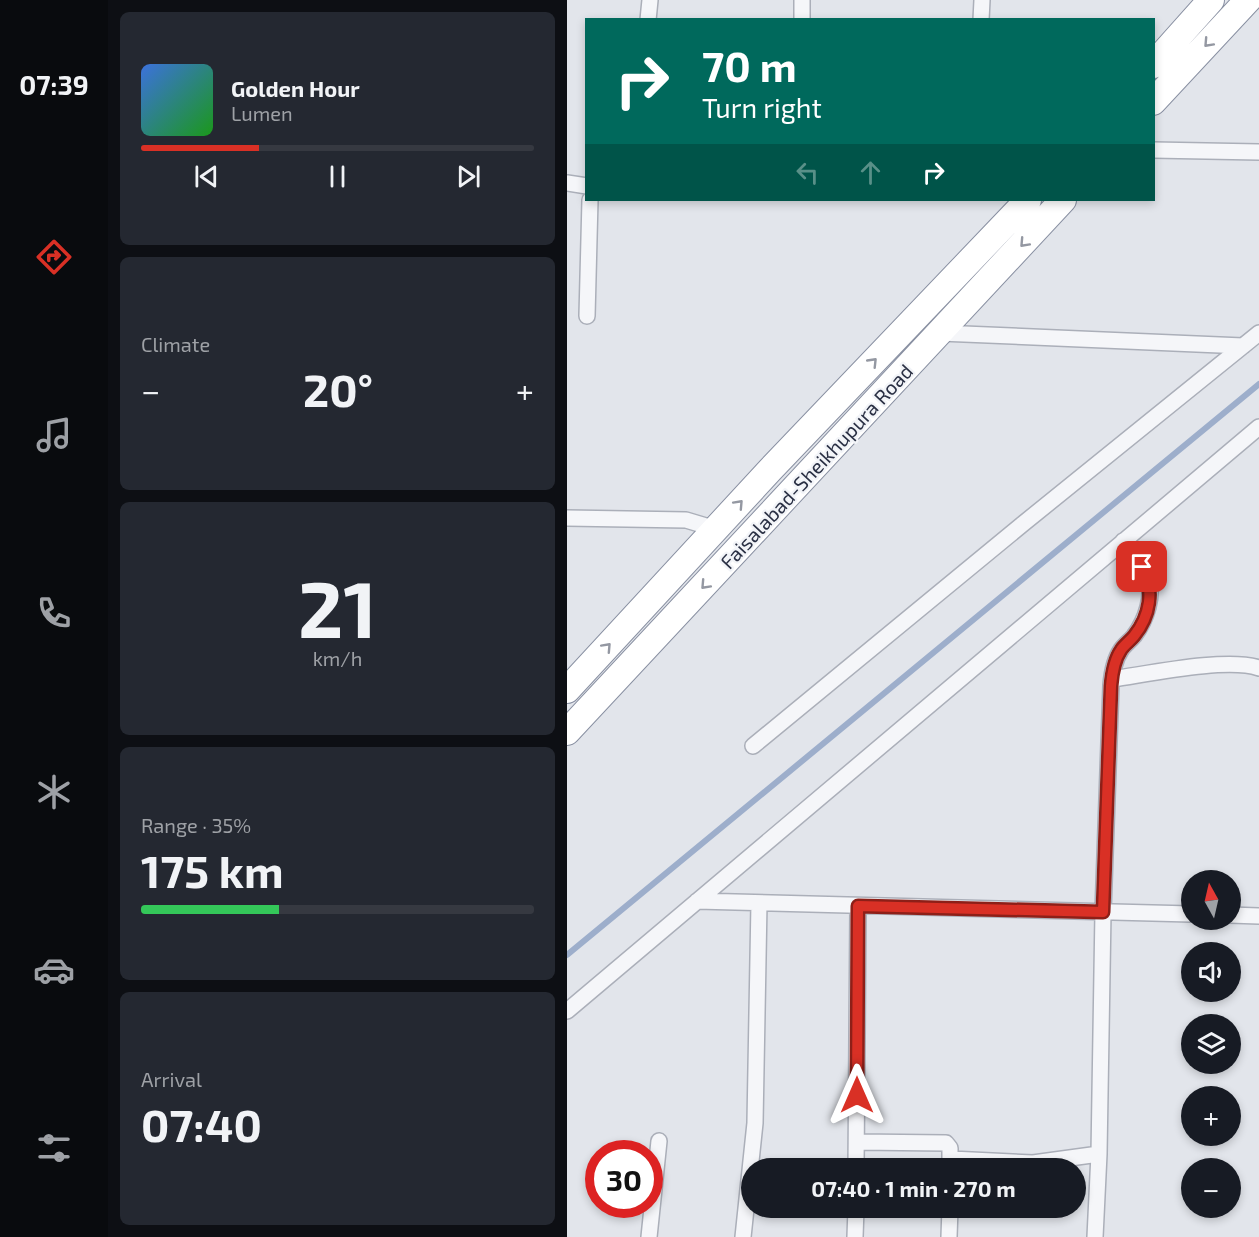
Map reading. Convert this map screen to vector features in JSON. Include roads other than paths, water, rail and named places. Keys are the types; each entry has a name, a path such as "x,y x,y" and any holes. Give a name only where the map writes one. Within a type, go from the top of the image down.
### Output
{"highway":[{"path":"1155,63 1211,0"},
{"path":"1155,100 1248,0"},
{"name":"Faisalabad-Sheikhupura Road","path":"567,690 1027,201"},
{"name":"Faisalabad-Sheikhupura Road","path":"567,732 1062,201"}],"street":[{"path":"648,18 650,0"},
{"path":"802,0 802,18"},
{"path":"981,18 982,0"},
{"path":"1155,150 1259,152"},
{"path":"567,183 585,186"},
{"path":"587,316 590,201"},
{"path":"941,333 1243,346"},
{"path":"753,746 1259,333"},
{"path":"567,1011 1259,427"},
{"path":"567,518 686,520 716,529"},
{"path":"1095,1237 1099,1155 1103,912 1112,679 1121,650 1140,627 1146,615 1150,589 1142,567 1123,541"},
{"path":"1112,679 1214,665 1243,665 1259,668"},
{"path":"697,901 1181,914"},
{"path":"743,1237 755,1123 759,903"},
{"path":"856,1158 858,906"},
{"path":"1241,915 1259,916"},
{"path":"857,1142 946,1143 950,1148 951,1158"},
{"path":"1074,1158 1099,1155"},
{"path":"649,1237 651,1218"},
{"path":"855,1237 856,1218"},
{"path":"949,1237 950,1218"}],"waterway":[{"path":"567,955 1259,384"}]}
